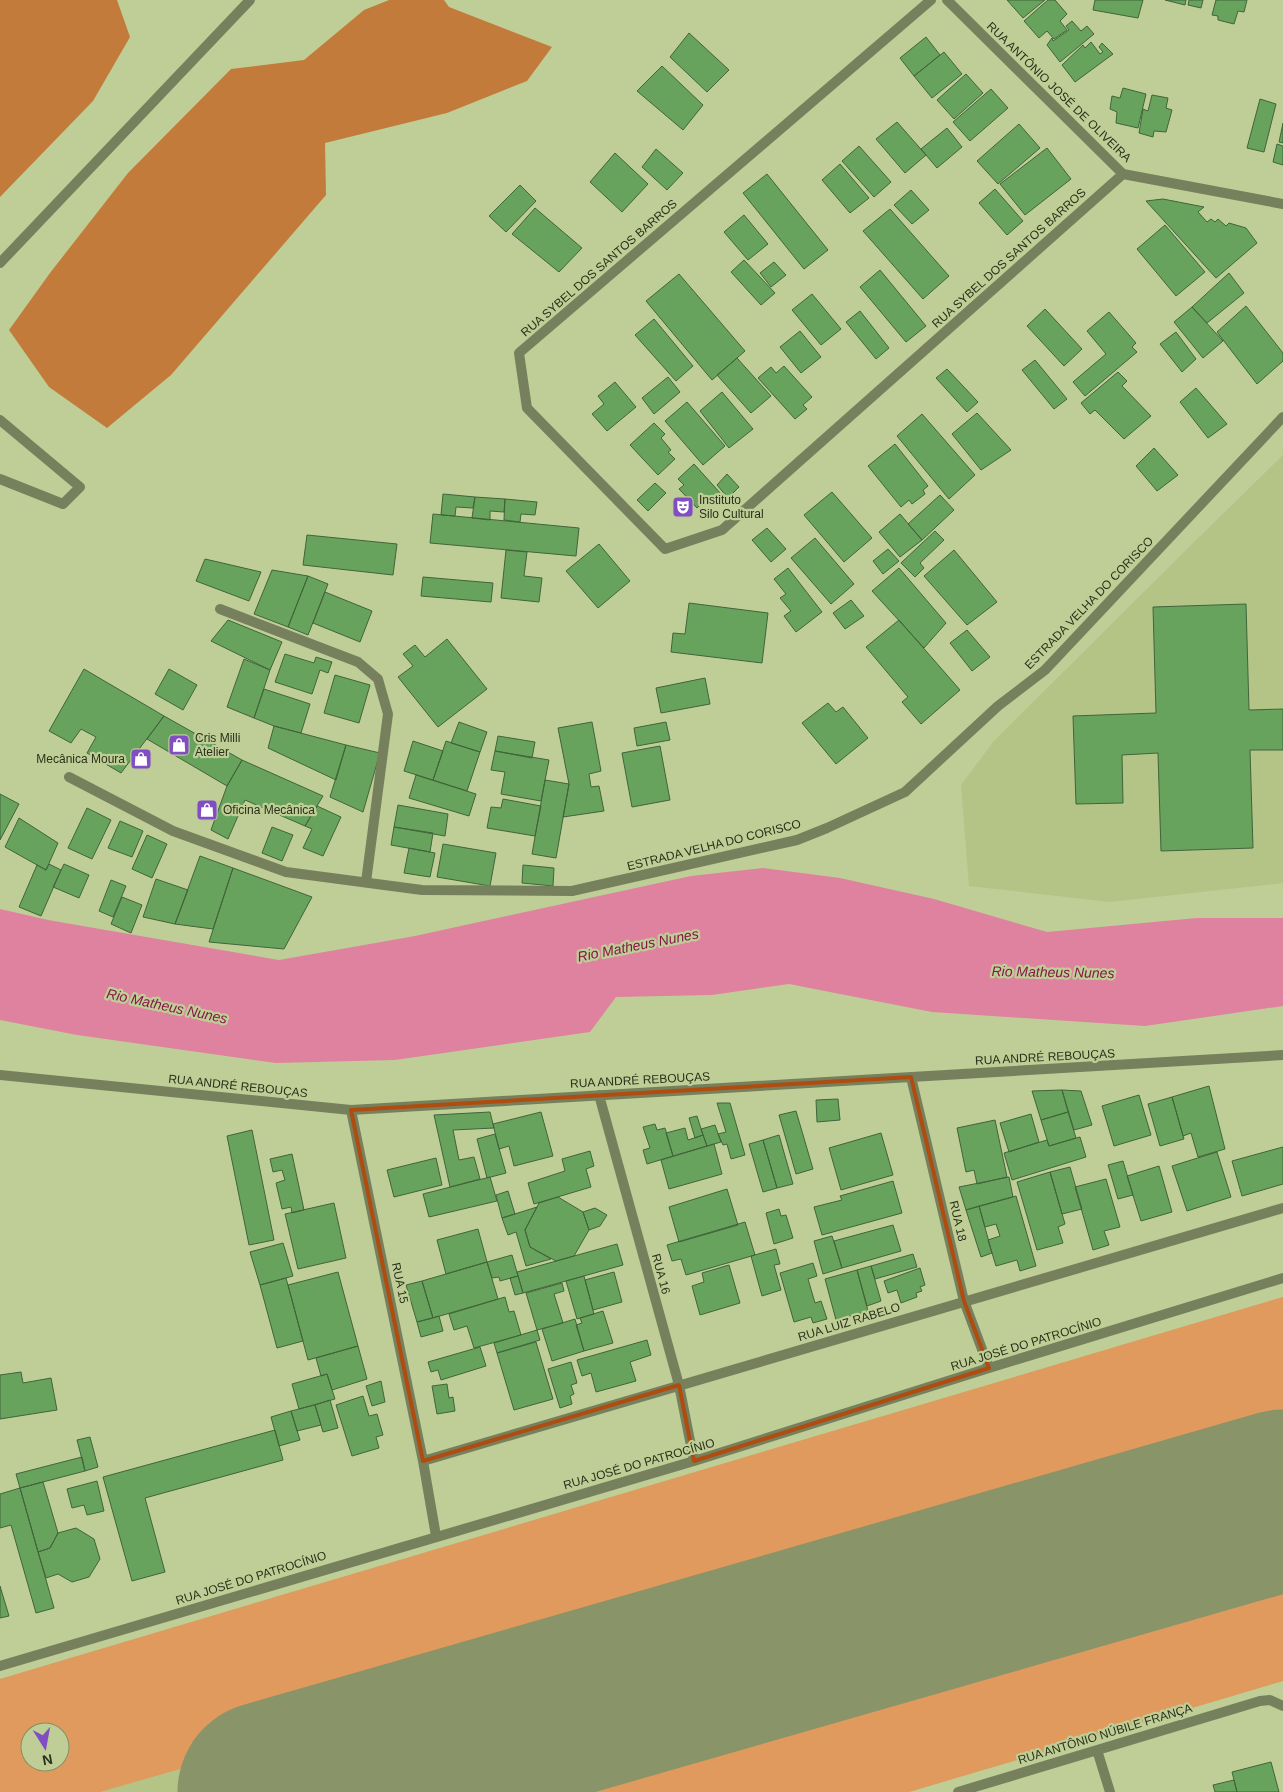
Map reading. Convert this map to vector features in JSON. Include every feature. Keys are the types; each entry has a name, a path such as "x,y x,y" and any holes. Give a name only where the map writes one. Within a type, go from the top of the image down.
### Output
{"street":[{"path":"0,263 250,0"},
{"name":"RUA SYBEL DOS SANTOS BARROS","path":"931,0 519,353 527,408 666,549 722,530 1123,174"},
{"name":"RUA ANTÔNIO JOSÉ DE OLIVEIRA","path":"947,0 1123,174 1283,204"},
{"name":"ESTRADA VELHA DO CORISCO","path":"69,777 173,831 286,872 422,890 572,891 797,840 905,792 998,706 1045,670 1283,417"},
{"path":"0,420 80,487 63,504 0,479"},
{"path":"220,609 358,662 378,679 388,714 366,882"},
{"name":"RUA ANDRÉ REBOUÇAS","path":"0,1075 351,1110 1283,1056"},
{"name":"RUA 18","path":"912,1077 964,1301 988,1368"},
{"name":"RUA 16","path":"599,1095 679,1385 694,1461"},
{"name":"RUA 15","path":"351,1110 424,1461 436,1536"},
{"name":"RUA LUIZ RABELO","path":"424,1461 1283,1208"},
{"name":"RUA JOSÉ DO PATROCÍNIO","path":"0,1666 694,1461 988,1368 1283,1278"},
{"name":"RUA ANTÔNIO NÚBILE FRANÇA","path":"958,1792 1260,1701 1270,1700 1283,1706"},
{"path":"1097,1750 1110,1792"}],"highlighted area":[{"path":"911,1077 964,1301 989,1368 694,1461 679,1385 423,1461 351,1110"}],"shaded area":[{"path":"0,0 117,0 130,37 93,101 0,197"},
{"path":"389,0 444,0 449,7 552,47 527,81 447,113 325,143 326,195 171,375 107,428 49,387 9,330 50,273 128,173 231,69 304,60 364,10"},
{"path":"1283,455 1283,883 1110,902 969,886 961,785 994,741"},
{"path":"1283,1297 1283,1681 909,1792 0,1792 0,1679"},
{"path":"1283,1297 1283,1452 100,1792 0,1792 0,1679"},
{"path":"1283,1545 1283,1681 909,1792 427,1792"}],"water":[{"name":"Rio Matheus Nunes","path":"763,868 840,878 934,899 1047,932 1197,918 1283,918 1283,1006 1145,1026 932,1012 789,984 712,995 616,997 590,1032 395,1060 276,1063 77,1035 0,1020 0,909 48,920 279,960 415,936 691,876"}],"building":[{"path":"1007,0 1045,0 1023,18"},
{"path":"1048,0 1055,0 1067,14 1060,21 1067,30 1054,39 1047,31 1039,38 1024,21"},
{"path":"1095,0 1143,0 1138,18 1093,10"},
{"path":"1165,0 1186,0 1185,5"},
{"path":"1189,0 1203,0 1201,8 1188,5"},
{"path":"1216,0 1247,0 1244,12 1238,11 1234,24 1218,20 1218,16 1212,15"},
{"path":"1072,21 1081,31 1087,26 1094,34 1060,62 1047,45 1052,38 1053,41 1069,30 1066,26"},
{"path":"689,33 729,70 707,92 670,57"},
{"path":"926,37 940,55 914,76 900,58"},
{"path":"1091,42 1100,54 1103,52 1099,47 1102,43 1113,54 1075,82 1062,65 1083,45 1085,48"},
{"path":"944,52 962,74 932,98 914,76"},
{"path":"662,66 703,105 683,130 637,91"},
{"path":"966,74 983,93 954,119 937,100"},
{"path":"1123,88 1146,94 1138,128 1116,123 1117,112 1110,109 1112,96 1120,98"},
{"path":"991,89 1008,108 970,141 953,122"},
{"path":"1152,95 1168,98 1166,108 1172,110 1166,132 1154,131 1153,137 1139,133 1143,109 1148,111"},
{"path":"1260,99 1276,104 1264,152 1247,148"},
{"path":"897,122 926,155 905,173 876,139"},
{"path":"1283,123 1283,143 1279,142"},
{"path":"1019,124 1040,148 998,184 977,161"},
{"path":"947,128 962,147 937,168 921,149"},
{"path":"1277,144 1283,146 1283,165 1273,162"},
{"path":"859,146 891,182 874,197 842,161"},
{"path":"1047,148 1071,179 1025,215 1000,184"},
{"path":"656,149 683,173 667,190 642,167"},
{"path":"615,153 648,184 622,212 590,182"},
{"path":"840,164 869,198 850,213 822,180"},
{"path":"767,174 828,250 804,269 743,193"},
{"path":"520,185 536,201 506,232 489,216"},
{"path":"995,189 1023,221 1007,235 979,203"},
{"path":"911,190 929,210 912,224 894,205"},
{"path":"1163,199 1204,207 1198,212 1207,222 1211,219 1215,222 1218,219 1226,226 1229,223 1246,228 1257,243 1216,278 1146,201"},
{"path":"535,208 582,248 559,272 512,234"},
{"path":"890,209 949,276 923,299 863,231"},
{"path":"744,215 768,244 748,260 724,232"},
{"path":"1165,225 1205,272 1176,296 1137,249"},
{"path":"744,260 775,293 761,305 731,272"},
{"path":"774,262 786,275 771,287 760,273"},
{"path":"880,270 926,326 906,342 860,287"},
{"path":"1229,273 1244,293 1207,323 1192,307"},
{"path":"679,274 745,351 712,380 646,301"},
{"path":"812,294 841,329 821,345 792,310"},
{"path":"1246,306 1283,353 1283,361 1257,384 1217,332"},
{"path":"1192,307 1223,341 1203,358 1174,322"},
{"path":"1045,309 1082,349 1064,366 1027,326"},
{"path":"860,311 889,348 876,359 846,322"},
{"path":"1109,312 1136,343 1132,347 1137,352 1085,396 1073,382 1106,354 1087,331"},
{"path":"654,319 693,366 676,381 635,335"},
{"path":"800,331 821,357 801,373 780,347"},
{"path":"1176,332 1196,359 1182,372 1160,344"},
{"path":"737,358 771,396 751,413 717,375"},
{"path":"1035,360 1067,399 1054,409 1022,370"},
{"path":"784,366 812,397 803,405 807,409 795,419 758,378 771,367 776,373"},
{"path":"947,369 978,402 967,412 936,378"},
{"path":"1118,372 1127,381 1122,386 1151,416 1124,439 1095,410 1090,414 1081,403"},
{"path":"668,377 680,392 654,414 642,398"},
{"path":"615,382 636,407 607,431 592,414 604,404 598,396"},
{"path":"1196,388 1227,424 1208,438 1180,402"},
{"path":"722,392 753,429 729,448 700,411"},
{"path":"687,402 725,446 703,465 665,421"},
{"path":"977,413 1011,450 981,470 952,434"},
{"path":"922,414 975,475 949,499 897,436"},
{"path":"654,423 665,434 661,438 671,450 668,452 675,459 658,475 630,445"},
{"path":"895,444 928,486 923,490 925,494 912,504 909,500 901,507 868,466"},
{"path":"1154,448 1178,475 1157,491 1136,466"},
{"path":"694,464 722,495 714,501 710,496 697,508 679,489 684,485 678,479"},
{"path":"727,474 739,487 728,498 717,485"},
{"path":"655,483 666,493 648,511 637,500"},
{"path":"832,492 872,538 844,562 804,515"},
{"path":"443,494 475,497 473,508 456,507 455,516 441,515"},
{"path":"940,495 954,510 922,540 908,524"},
{"path":"475,497 505,499 504,512 490,511 490,520 472,518"},
{"path":"505,499 537,502 535,515 521,514 520,522 504,520"},
{"path":"433,514 579,528 576,556 430,543"},
{"path":"900,514 922,540 900,557 879,532"},
{"path":"767,528 786,549 771,562 752,540"},
{"path":"935,531 944,540 920,563 924,568 915,577 901,563"},
{"path":"307,535 397,544 393,575 303,565"},
{"path":"815,538 854,584 831,604 791,558"},
{"path":"599,544 630,581 598,608 566,571"},
{"path":"888,549 899,561 883,574 873,561"},
{"path":"506,550 527,552 524,576 542,578 539,602 501,598"},
{"path":"954,550 997,602 967,625 924,576"},
{"path":"205,559 261,572 249,601 196,581"},
{"path":"788,568 822,612 796,632 784,616 791,611 780,598 786,594 774,579"},
{"path":"899,568 946,623 924,648 872,591"},
{"path":"272,570 308,576 288,627 254,614"},
{"path":"308,576 328,584 308,635 288,627"},
{"path":"423,577 493,583 491,602 421,596"},
{"path":"325,592 372,611 360,642 313,623"},
{"path":"851,600 864,616 845,629 833,613"},
{"path":"689,603 768,613 762,663 671,652 673,633 685,634"},
{"path":"1246,604 1249,710 1283,709 1283,750 1250,750 1253,848 1161,851 1158,753 1122,755 1123,803 1076,804 1073,716 1156,713 1153,607"},
{"path":"228,620 282,642 270,670 211,641"},
{"path":"899,620 960,690 921,724 902,702 908,697 866,647"},
{"path":"967,630 990,657 972,671 950,643"},
{"path":"447,639 487,689 438,727 398,677 413,666 403,654 415,645 425,657"},
{"path":"285,654 314,663 316,657 332,662 328,673 320,670 312,694 275,682"},
{"path":"244,659 270,670 254,718 227,707"},
{"path":"84,669 164,716 121,773 87,753 96,737 81,729 71,743 49,731"},
{"path":"169,669 197,685 183,710 155,694"},
{"path":"335,675 370,685 359,723 324,713"},
{"path":"705,678 710,704 661,713 656,688"},
{"path":"264,689 310,704 301,733 274,726 254,718"},
{"path":"828,703 836,712 843,707 868,738 836,764 802,723"},
{"path":"164,716 242,760 227,786 147,739"},
{"path":"459,722 487,732 480,752 451,743"},
{"path":"592,722 601,771 589,774 591,787 599,786 604,811 563,817 569,784 558,728"},
{"path":"666,722 670,740 637,746 634,728"},
{"path":"274,726 346,745 336,780 268,748"},
{"path":"498,736 535,742 532,758 495,751"},
{"path":"413,741 443,751 433,780 404,771"},
{"path":"446,741 480,752 467,791 433,780"},
{"path":"346,745 380,753 363,812 330,797"},
{"path":"660,746 670,800 632,807 622,753"},
{"path":"495,751 549,760 541,801 501,794 505,772 491,770"},
{"path":"242,760 323,796 305,826 245,800 228,839 211,830 227,786"},
{"path":"416,775 476,794 469,816 409,798"},
{"path":"545,780 569,784 556,858 532,854"},
{"path":"0,794 19,804 0,840"},
{"path":"503,799 541,806 535,836 487,828 491,807 501,808"},
{"path":"398,805 448,814 445,836 394,827"},
{"path":"317,806 341,817 323,856 303,848 312,829 305,826"},
{"path":"87,808 111,820 92,859 68,848"},
{"path":"19,818 58,843 46,870 5,847"},
{"path":"120,821 143,831 132,857 108,848"},
{"path":"272,827 293,835 282,861 262,853"},
{"path":"394,827 433,833 430,852 391,845"},
{"path":"147,835 167,844 152,878 132,869"},
{"path":"443,844 496,853 490,886 437,877"},
{"path":"409,848 435,853 430,877 404,873"},
{"path":"200,856 233,868 213,929 175,924"},
{"path":"49,864 61,870 41,916 19,907 37,865 46,870"},
{"path":"64,864 89,875 79,898 53,887"},
{"path":"523,865 554,868 553,886 522,883"},
{"path":"233,868 312,897 284,949 209,942"},
{"path":"156,879 188,890 175,924 143,917"},
{"path":"111,880 126,886 113,917 99,911"},
{"path":"122,897 142,905 131,933 111,924"},
{"path":"1209,1086 1225,1149 1198,1157 1191,1133 1183,1136 1172,1097"},
{"path":"1062,1090 1081,1091 1092,1125 1074,1130"},
{"path":"1062,1090 1068,1112 1041,1120 1032,1091"},
{"path":"1139,1095 1151,1135 1114,1146 1102,1106"},
{"path":"1172,1097 1184,1139 1160,1146 1148,1104"},
{"path":"838,1099 840,1120 817,1122 816,1100"},
{"path":"717,1103 730,1103 745,1155 731,1159 727,1144 723,1145 718,1134 726,1132"},
{"path":"796,1111 813,1169 796,1174 779,1115"},
{"path":"490,1112 494,1128 453,1130 459,1160 474,1157 480,1179 450,1187 434,1115"},
{"path":"541,1112 553,1156 514,1166 509,1146 499,1149 493,1124"},
{"path":"1068,1112 1076,1138 1049,1146 1041,1120"},
{"path":"1031,1114 1039,1142 1009,1152 1000,1123"},
{"path":"697,1116 703,1135 695,1138 689,1118"},
{"path":"995,1120 1007,1177 977,1184 974,1170 966,1172 957,1128"},
{"path":"655,1124 657,1130 665,1128 673,1156 647,1164 643,1150 650,1148 643,1127"},
{"path":"715,1125 721,1142 707,1146 701,1129"},
{"path":"685,1128 688,1140 703,1135 707,1146 673,1156 666,1133"},
{"path":"252,1130 274,1240 249,1245 227,1136"},
{"path":"881,1133 893,1175 841,1190 829,1148"},
{"path":"495,1134 506,1173 487,1178 477,1139"},
{"path":"779,1135 793,1184 777,1188 763,1140"},
{"path":"1080,1137 1086,1157 1012,1180 1004,1153 1047,1140 1049,1146"},
{"path":"763,1140 777,1188 763,1192 749,1144"},
{"path":"714,1144 722,1174 669,1189 661,1160"},
{"path":"1283,1147 1283,1184 1242,1196 1232,1161"},
{"path":"590,1151 594,1166 586,1169 591,1187 534,1204 528,1183 565,1171 562,1159"},
{"path":"1217,1152 1231,1197 1187,1211 1172,1166"},
{"path":"292,1154 304,1210 292,1213 291,1207 282,1209 276,1183 285,1180 282,1170 273,1172 270,1159"},
{"path":"436,1158 442,1185 394,1197 387,1170"},
{"path":"1123,1161 1133,1195 1118,1199 1108,1165"},
{"path":"1159,1166 1172,1212 1141,1221 1127,1176"},
{"path":"1070,1167 1082,1209 1062,1214 1050,1172"},
{"path":"1050,1172 1065,1224 1058,1227 1063,1243 1037,1250 1017,1182"},
{"path":"490,1177 497,1201 429,1217 423,1194"},
{"path":"1009,1177 1013,1197 966,1210 959,1187"},
{"path":"1106,1179 1120,1227 1104,1231 1109,1245 1093,1250 1075,1187"},
{"path":"893,1181 902,1213 822,1235 814,1207 842,1200 840,1196"},
{"path":"727,1189 738,1225 679,1242 669,1207"},
{"path":"508,1191 515,1214 502,1218 496,1195"},
{"path":"1016,1196 1036,1266 1020,1271 1017,1260 996,1266 988,1240 1000,1236 996,1224 985,1227 979,1206"},
{"path":"558,1197 583,1212 589,1230 574,1256 556,1261 530,1247 525,1230 539,1203"},
{"path":"334,1203 346,1258 298,1269 285,1214"},
{"path":"979,1206 992,1253 981,1257 966,1210"},
{"path":"537,1207 525,1230 530,1247 551,1259 526,1266 516,1232 508,1235 502,1218"},
{"path":"595,1208 607,1215 600,1226 589,1230 583,1212"},
{"path":"779,1209 781,1216 786,1215 793,1238 774,1244 766,1213"},
{"path":"745,1222 755,1255 686,1275 681,1259 672,1261 667,1245"},
{"path":"893,1225 901,1251 842,1268 834,1241"},
{"path":"478,1229 487,1262 446,1274 437,1240"},
{"path":"832,1236 842,1268 823,1274 814,1241"},
{"path":"283,1243 293,1276 260,1285 250,1252"},
{"path":"617,1244 623,1265 523,1293 517,1272"},
{"path":"776,1249 780,1264 774,1265 781,1290 762,1296 751,1256"},
{"path":"913,1254 917,1267 875,1279 871,1266"},
{"path":"512,1255 518,1276 500,1281 499,1277 492,1278 487,1262"},
{"path":"487,1262 498,1299 433,1318 422,1281"},
{"path":"813,1263 817,1276 808,1279 815,1303 821,1301 827,1319 813,1323 811,1317 794,1322 780,1273"},
{"path":"729,1265 740,1303 700,1315 692,1286 704,1282 702,1273"},
{"path":"871,1266 881,1301 867,1306 857,1270"},
{"path":"920,1268 925,1285 920,1287 922,1291 916,1293 917,1297 901,1303 897,1290 888,1293 884,1281"},
{"path":"857,1270 868,1311 836,1320 825,1279"},
{"path":"338,1272 358,1346 308,1360 288,1285"},
{"path":"614,1272 622,1302 593,1310 585,1280"},
{"path":"518,1276 523,1293 515,1295 510,1278"},
{"path":"584,1276 594,1314 577,1319 566,1281"},
{"path":"286,1278 303,1341 277,1348 260,1285"},
{"path":"422,1281 433,1318 417,1322 406,1285"},
{"path":"562,1283 564,1291 554,1294 563,1323 537,1330 526,1293"},
{"path":"505,1297 509,1312 514,1311 521,1335 474,1348 467,1326 454,1330 449,1314"},
{"path":"603,1311 613,1343 584,1351 576,1325 582,1323 580,1318"},
{"path":"439,1316 443,1331 421,1337 417,1322"},
{"path":"575,1319 584,1351 552,1361 542,1329"},
{"path":"537,1330 540,1340 497,1353 494,1343"},
{"path":"647,1340 651,1355 630,1362 636,1381 596,1392 591,1373 582,1376 577,1360"},
{"path":"536,1342 553,1399 514,1410 497,1353"},
{"path":"358,1346 367,1379 332,1390 327,1374 321,1376 316,1358"},
{"path":"480,1347 486,1366 441,1380 438,1370 431,1372 428,1362"},
{"path":"571,1362 577,1383 571,1385 574,1394 570,1396 572,1404 560,1408 548,1369"},
{"path":"21,1372 23,1383 51,1378 57,1410 0,1419 0,1375"},
{"path":"327,1374 335,1399 299,1409 292,1384"},
{"path":"381,1381 385,1402 372,1406 366,1386"},
{"path":"447,1384 449,1398 453,1397 455,1411 437,1414 432,1386"},
{"path":"363,1396 369,1416 377,1414 383,1435 376,1437 379,1448 352,1456 336,1405"},
{"path":"330,1400 338,1428 323,1432 315,1405"},
{"path":"315,1405 321,1425 297,1431 291,1411"},
{"path":"291,1411 300,1440 279,1446 271,1417"},
{"path":"275,1430 283,1460 145,1498 165,1572 132,1581 103,1477"},
{"path":"90,1437 98,1467 85,1471 77,1440"},
{"path":"82,1457 85,1471 20,1488 16,1474"},
{"path":"97,1481 104,1511 87,1515 84,1505 72,1508 67,1489"},
{"path":"43,1482 58,1533 50,1548 38,1552 20,1488"},
{"path":"20,1488 54,1608 36,1613 11,1525 0,1528 0,1494"},
{"path":"76,1528 94,1539 100,1559 89,1577 72,1582 58,1574 46,1578 38,1552 50,1548 58,1533"},
{"path":"0,1586 9,1616 0,1618"},
{"path":"1271,1762 1279,1792 1237,1792 1232,1772"},
{"path":"1234,1780 1237,1792 1215,1792 1213,1785"}],"runway":[{"path":"268,1792 1283,1500"}],"place":[{"name":"Instituto Silo Cultural","path":"683,507"},
{"name":"Cris Milli Atelier","path":"179,745"},
{"name":"Mecânica Moura","path":"141,759"},
{"name":"Oficina Mecânica","path":"207,810"}]}
